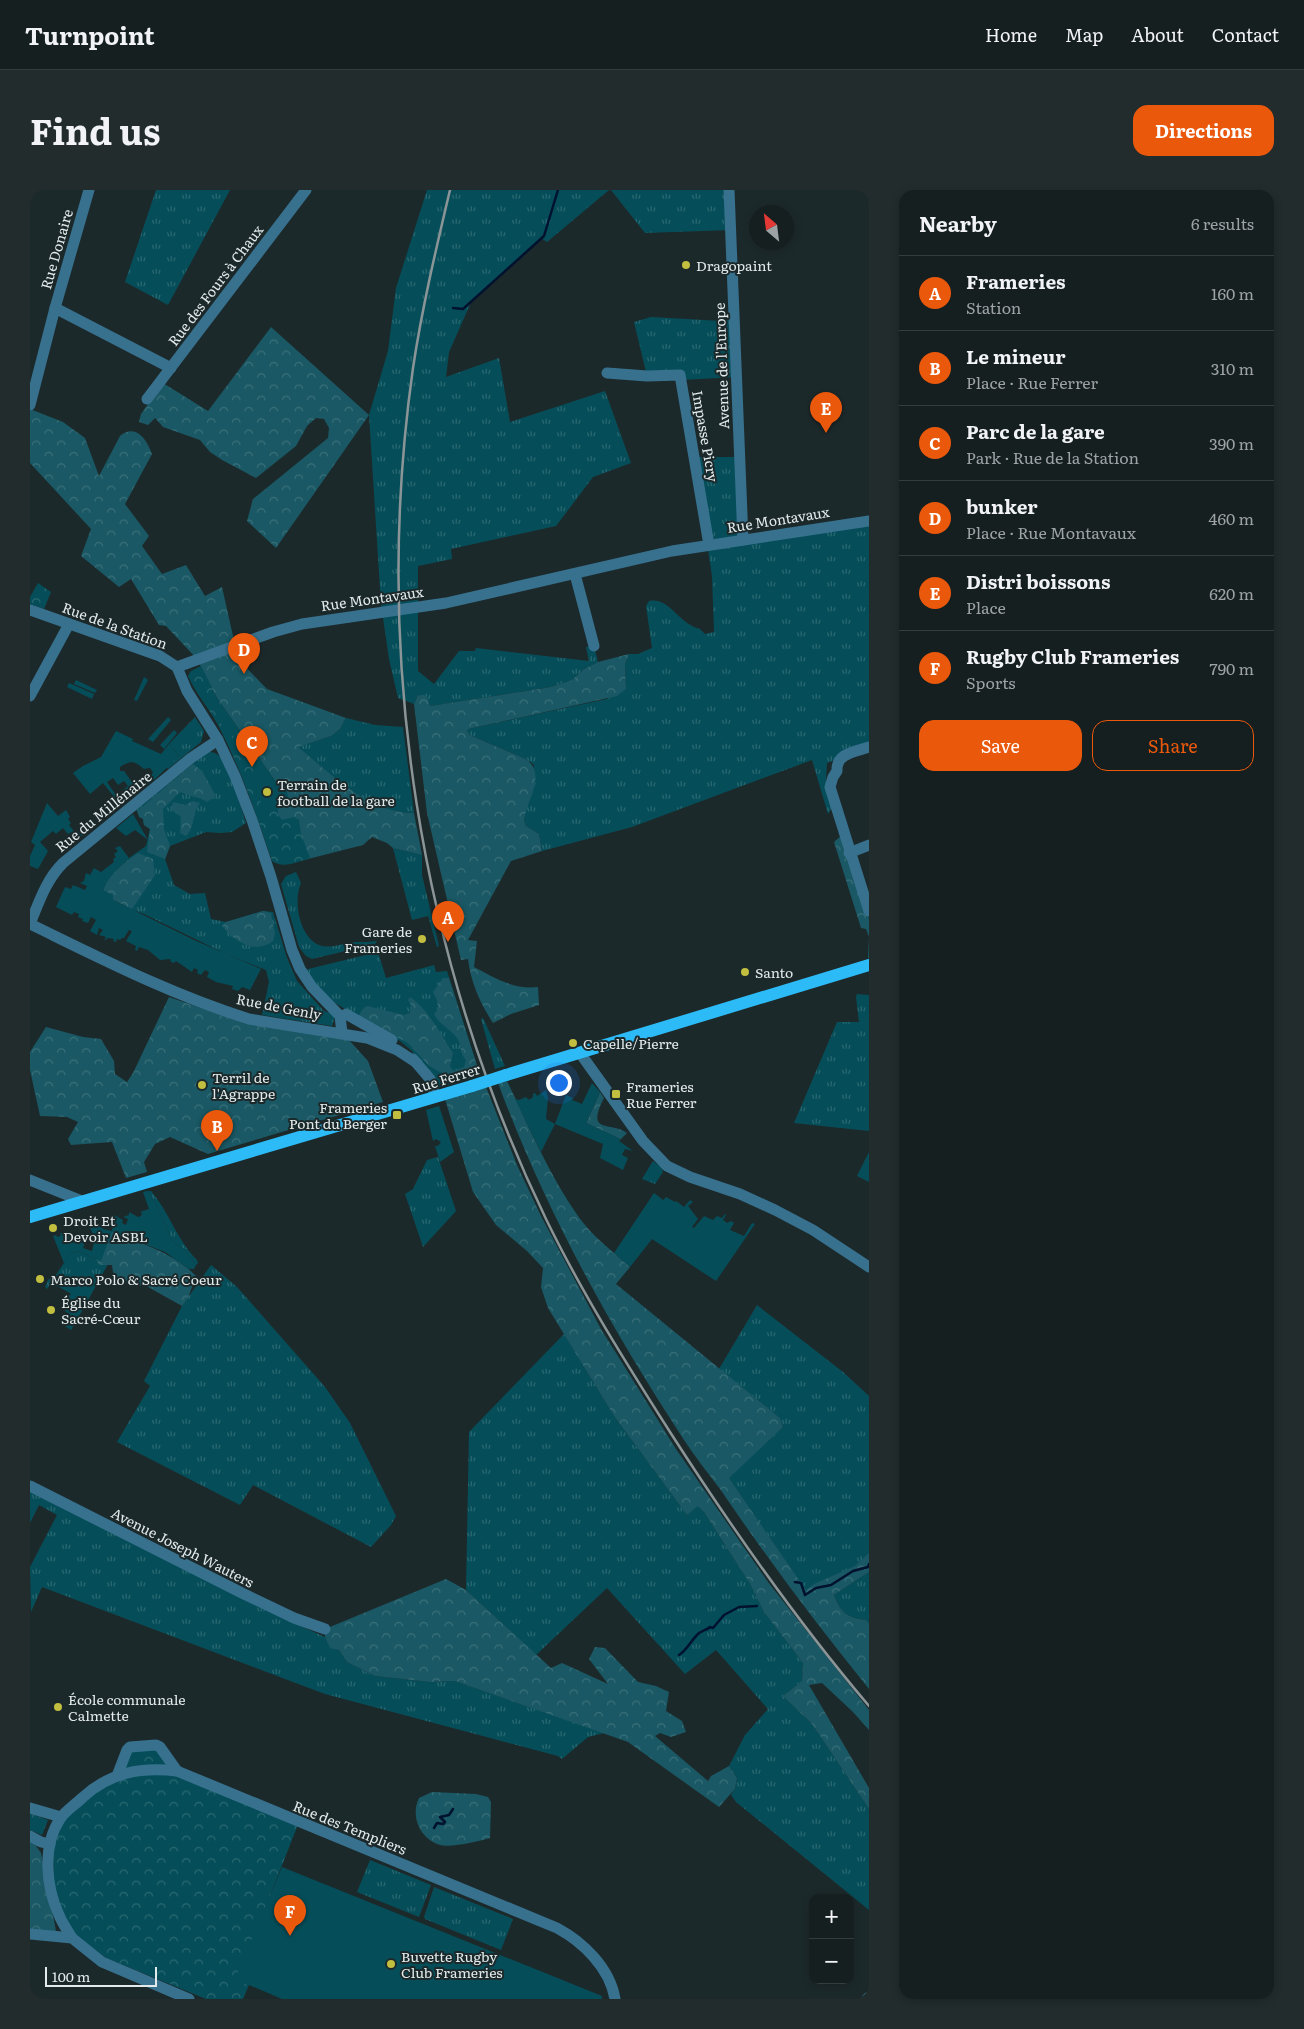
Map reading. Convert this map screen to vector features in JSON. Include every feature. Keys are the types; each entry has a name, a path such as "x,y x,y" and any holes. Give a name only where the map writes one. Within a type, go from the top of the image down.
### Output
{"main road":[{"name":"Rue Ferrer","path":"30,1217 472,1086 869,965"}],"street":[{"name":"Rue Donaire","path":"30,405 54,308 89,190"},
{"name":"Rue des Fours à Chaux","path":"147,399 306,190"},
{"name":"Avenue de l'Europe","path":"729,190 743,540"},
{"path":"54,308 170,368"},
{"name":"Impasse Picry","path":"606,373 647,376 680,375 710,545"},
{"name":"Rue Montavaux","path":"177,667 266,634 302,624 446,603 643,557 869,521"},
{"path":"575,574 594,646"},
{"name":"Rue de la Station","path":"30,610 160,656 177,667 187,690 218,740 247,806 268,868 292,950 300,969 312,987 324,999"},
{"path":"30,696 69,624"},
{"name":"Rue du Millénaire","path":"30,924 45,887 54,871 62,863 198,752 218,740"},
{"path":"869,747 841,757 837,763 837,771 832,777 830,787 849,853 869,910"},
{"path":"849,853 869,845"},
{"name":"Rue de Genly","path":"30,924 130,973 231,1013 255,1020 348,1034 382,1043 417,1063"},
{"path":"324,999 340,1016 348,1034 355,1025 346,1014"},
{"path":"324,999 396,1043 417,1063 430,1079 435,1096"},
{"path":"580,1053 643,1141 667,1166 690,1177 740,1194 775,1210 813,1230 869,1267"},
{"path":"30,1180 82,1202"},
{"name":"Avenue Joseph Wauters","path":"30,1486 242,1593 294,1618 325,1629"},
{"path":"117,1776 127,1750 130,1747 156,1744 177,1771"},
{"name":"Rue des Templiers","path":"58,1822 90,1790 117,1776 155,1768 177,1771 562,1931 585,1947 598,1964 610,1985 614,1999"},
{"path":"30,1808 58,1822 50,1844 49,1869 52,1895 59,1917 72,1938 102,1962 189,1999"},
{"path":"30,1836 50,1844"},
{"path":"30,1934 72,1938"}],"green space":[{"path":"156,190 230,190 168,305 125,282"},
{"path":"427,190 609,190 547,242 541,238 472,300 449,352 446,377 499,358 510,422 605,391 631,463 593,477 556,526 451,549 452,559 418,566 418,671 434,684 459,651 475,651 476,648 589,661 586,647 594,646 598,662 584,669 572,680 551,687 430,706 418,695 414,704 398,698 389,659 381,604 369,415 388,351 396,288"},
{"path":"611,190 729,190 731,230 645,233"},
{"path":"651,317 721,321 734,319 736,377 681,380 647,376 634,322"},
{"path":"271,327 369,415 276,548 247,521 253,499 328,438 329,428 324,419 316,418 307,426 296,446 256,478 210,452 200,440 163,427 155,418 148,425 139,422 141,414 163,383 208,411"},
{"path":"30,409 63,422 85,438 99,476 120,436 131,431 136,432 144,439 152,454 125,504 149,536 142,546 162,574 186,565 205,596 222,587 235,645 227,648 267,689 346,718 340,729 331,736 298,747 337,780 366,799 397,811 414,813 422,855 393,848 387,843 372,837 363,845 304,860 276,830 280,788 217,698 197,659 166,626 159,625 131,579 119,587 81,556 91,529 30,463"},
{"path":"694,457 739,457 744,540 869,521 869,747 827,763 826,780 833,806 828,814 812,760 632,827 542,851 539,834 526,826 524,820 534,765 526,759 467,734 468,729 607,699 626,689 625,664 629,654 638,654 652,648 646,606 649,601 663,603 686,622 700,629 705,634 714,632 712,576"},
{"path":"38,583 51,592 44,609 30,604 30,597"},
{"path":"629,654 625,664 626,689 617,696 468,729 467,734 526,759 532,765 535,772 534,788 524,820 526,826 539,834 542,851 511,861 468,940 477,941 474,967 513,985 538,987 539,1005 511,1014 493,1023 477,992 471,976 468,959 461,960 427,813 414,704 418,695 427,696 430,706 551,687 572,680 584,669 598,662"},
{"path":"201,666 217,698 280,788 286,789 287,800 278,809 278,815 282,820 294,817 299,820 301,834 310,858 286,865 272,861 234,758 218,725 188,676 191,671"},
{"path":"144,677 148,680 137,701 134,700"},
{"path":"76,680 97,690 95,693 74,684"},
{"path":"69,683 94,694 92,699 67,687"},
{"path":"228,716 237,734 228,738 220,721"},
{"path":"168,717 171,720 153,742 148,739"},
{"path":"195,717 204,731 201,742 168,769 166,767 179,756 169,744"},
{"path":"346,718 375,725 403,727 414,813 397,811 366,799 337,780 297,747 331,736 340,729"},
{"path":"174,730 177,733 164,749 160,745"},
{"path":"116,731 133,739 132,741 161,754 169,744 179,756 154,780 151,777 153,772 150,768 144,769 136,763 130,762 120,767 120,771 124,771 134,785 147,775 152,781 129,798 123,790 128,786 124,781 118,785 113,778 107,782 122,804 114,810 114,800 120,804 103,783 90,794 73,773 101,757"},
{"path":"207,752 217,754 226,767 246,823 232,832 206,832 170,846 165,859 174,885 190,894 205,893 211,919 226,922 263,911 273,912 287,958 297,981 324,1011 331,1013 335,1017 332,1026 262,1015 269,982 266,970 226,954 144,914 127,908 105,884 129,858 146,846 150,829 144,825 143,819 136,810"},
{"path":"193,764 202,771 216,796 207,802 180,792 163,809 164,829 170,846 165,859 147,852 150,829 144,825 143,819 139,817 137,811"},
{"name":"Terrain de football de la gare","path":"269,771 284,806 266,814 251,779"},
{"path":"193,801 200,803 197,807 191,829 186,836 180,833 181,817 171,809 173,802 185,805"},
{"path":"47,803 58,816 66,810 70,817 68,819 71,823 69,825 76,834 85,827 88,832 77,840 71,832 68,834 63,828 56,834 53,831 40,842 48,851 38,869 30,866 30,856 35,845 31,842"},
{"path":"133,814 148,840 135,830 126,836 116,828"},
{"path":"842,835 869,919 869,937 866,929 861,928 834,842"},
{"path":"120,846 129,858 111,876 103,890 113,895 113,900 194,940 261,969 250,990 242,987 238,991 232,989 233,986 216,982 207,977 209,972 205,970 201,975 197,973 198,970 194,968 192,972 176,961 174,963 170,959 160,960 148,950 139,947 137,951 135,950 136,946 126,941 132,931 129,930 124,938 117,939 116,942 113,941 114,939 108,938 104,941 106,937 99,935 103,930 99,928 97,935 90,931 96,920 91,917 88,923 78,917 79,914 74,912 72,915 56,907 65,887 71,889 73,885 85,890 87,886 80,883 84,881 86,873 90,875 94,868 101,872 114,862 113,859 116,857 114,854 118,851 115,848"},
{"path":"393,848 422,855 422,875 439,946 437,947 428,916 412,920"},
{"path":"138,853 153,859 155,875 132,909 113,900 103,890 113,873"},
{"path":"296,872 301,883 298,908 302,926 312,941 324,946 377,941 375,944 312,959 306,956 299,947 281,884 286,876"},
{"path":"263,911 271,913 275,934 273,941 266,945 252,947 246,945 233,937 222,926 226,922"},
{"path":"378,952 386,978 434,965 436,972 447,971 480,1075 437,1088 427,1070 411,1050 400,1041 328,999 304,970"},
{"path":"443,978 449,978 480,1075 455,1083 444,1074 429,1066 408,1043 358,1017 367,1006 404,1015 410,1013 411,1005 408,1000 410,997 429,1016 453,1053 450,1066 453,1071 464,1067 466,1060 462,1055 459,1041 434,1014 438,1009 437,1000 433,992"},
{"path":"857,994 869,995 869,1131 794,1123 837,1022 859,1022"},
{"path":"169,997 242,1022 349,1040 368,1061 383,1102 208,1154 170,1137 155,1144 144,1162 147,1172 126,1178 112,1142 71,1145 68,1139 78,1122 67,1117 40,1116 30,1070 30,1052 46,1027 83,1037 101,1039 114,1061 115,1074 127,1082"},
{"path":"483,1018 505,1066 495,1069 481,1019"},
{"path":"507,1081 540,1150 578,1216 603,1243 630,1267 616,1284 780,1418 783,1427 729,1478 806,1590 814,1584 855,1566 869,1553 869,1572 834,1595 842,1610 854,1618 866,1620 869,1623 869,1689 792,1590 693,1453 630,1354 581,1267 537,1177 498,1083"},
{"path":"592,1083 600,1092 586,1123 620,1139 619,1141 633,1151 625,1149 622,1155 628,1158 623,1170 600,1158 603,1144 555,1124 566,1095 582,1104"},
{"path":"486,1087 517,1165 541,1216 601,1329 676,1449 768,1582 869,1710 869,1730 822,1683 809,1685 869,1788 869,1809 812,1724 783,1696 802,1681 803,1663 764,1612 750,1584 704,1512 698,1506 687,1515 614,1416 548,1308 541,1287 543,1268 527,1251 496,1225 473,1192 445,1099"},
{"path":"546,1090 548,1098 546,1119 555,1124 541,1152 515,1099 519,1100 526,1097 529,1100 533,1097 533,1094 535,1093 537,1096"},
{"path":"600,1092 604,1098 597,1117 602,1125 627,1133 619,1141 620,1139 586,1123"},
{"path":"439,1106 454,1152 440,1162 435,1146 438,1146 441,1142 436,1139 433,1141 426,1110"},
{"path":"869,1152 869,1182 857,1176"},
{"path":"438,1157 456,1211 423,1247 405,1194 413,1189 427,1160"},
{"path":"653,1161 663,1169 655,1184 642,1179"},
{"path":"655,1163 663,1169 657,1180 648,1174"},
{"path":"147,1191 151,1191 163,1208 184,1244 197,1260 198,1263 196,1265 184,1249 173,1242 154,1200"},
{"path":"147,1191 154,1200 173,1242 184,1249 196,1265 194,1269 189,1269 165,1252 112,1231 113,1224 110,1222 114,1215 123,1220 122,1223 126,1225 128,1219 123,1217 129,1215 129,1212 138,1217 141,1216 142,1213 140,1212 149,1209 143,1192"},
{"path":"654,1193 663,1200 666,1197 684,1207 690,1200 693,1202 688,1206 698,1219 692,1227 694,1228 704,1216 713,1220 717,1216 722,1218 725,1214 723,1220 727,1223 731,1221 734,1223 730,1230 744,1236 752,1223 755,1224 716,1281 652,1239 630,1267 614,1253"},
{"path":"97,1223 103,1229 112,1231 101,1261 78,1251 69,1255 64,1263 53,1236 56,1235 57,1237 61,1236 60,1233 68,1233 71,1243 81,1241 82,1239 86,1240 83,1248 92,1251 95,1238 90,1228 97,1225"},
{"path":"112,1231 167,1255 196,1276 188,1298 182,1306 148,1287 119,1281 113,1272 112,1265 99,1265 96,1259"},
{"path":"78,1251 108,1264 87,1302 51,1283 47,1289 45,1287 48,1280 54,1278 69,1255"},
{"path":"211,1265 237,1287 325,1387 350,1423 396,1516 391,1525 371,1547 253,1485 240,1505 117,1442 150,1386 159,1393 144,1381 182,1306"},
{"path":"71,1293 87,1302 71,1330 62,1324 68,1326 73,1317 64,1310"},
{"path":"757,1305 843,1372 869,1396 869,1564 808,1594 728,1477 783,1427 780,1418 719,1369"},
{"path":"564,1334 614,1416 687,1515 698,1505 704,1512 750,1584 764,1612 803,1663 802,1681 783,1696 812,1724 869,1809 869,1910 854,1898 854,1894 849,1894 736,1802 731,1795 735,1789 737,1778 729,1766 745,1735 768,1709 716,1650 685,1674 607,1588 536,1655 466,1590 469,1432"},
{"path":"30,1490 283,1618 325,1637 330,1647 339,1650 347,1662 375,1676 430,1682 455,1681 604,1733 588,1737 562,1759 558,1756 325,1694 42,1587 31,1612 30,1567 57,1515 39,1505 30,1523"},
{"path":"869,1572 869,1623 866,1620 854,1618 842,1610 834,1595"},
{"path":"446,1579 466,1590 551,1668 562,1663 608,1684 589,1659 595,1647 605,1648 638,1682 656,1686 669,1692 666,1711 682,1721 686,1732 671,1737 660,1733 655,1736 708,1781 711,1776 729,1766 737,1778 735,1789 719,1807 628,1742 455,1681 430,1682 375,1676 347,1662 339,1650 330,1648 325,1637 325,1629"},
{"path":"156,1745 177,1771 299,1822 264,1911 249,1985 243,1999 206,1999 106,1958 65,1927 55,1906 52,1836 90,1790 117,1776 127,1750"},
{"path":"432,1792 476,1794 488,1797 491,1802 490,1838 465,1844 445,1846 427,1838 416,1819 416,1805 419,1798"},
{"path":"30,1813 48,1820 42,1835 30,1830"},
{"path":"30,1841 34,1843 41,1853 57,1936 30,1934"},
{"path":"370,1860 431,1885 419,1917 357,1892"},
{"path":"282,1867 602,1996 602,1999 282,1999 235,1979"},
{"path":"434,1887 513,1919 501,1950 425,1919 424,1917"}],"waterway":[{"path":"453,308 463,309 544,236 558,190"},
{"path":"795,1582 801,1583 805,1595 816,1588 831,1585 853,1571 868,1567 869,1564"},
{"path":"679,1655 699,1633 710,1627 713,1628 724,1615 739,1607 757,1606"},
{"path":"434,1828 437,1823 443,1824 445,1822 440,1817 449,1815 453,1809"}],"railway":[{"path":"450,190 425,301 413,368 402,476 399,585 404,694 417,803 437,910 466,1016 502,1119 546,1219 574,1274 637,1380 717,1503 790,1607 869,1706"}],"place":[{"name":"Dragopaint","path":"686,265"},
{"name":"Distri boissons","path":"826,433"},
{"name":"bunker","path":"244,674"},
{"name":"Parc de la gare","path":"252,767"},
{"name":"Terrain de football de la gare","path":"267,792"},
{"name":"Gare de Frameries","path":"422,939"},
{"name":"Frameries","path":"448,942"},
{"name":"Santo","path":"745,972"},
{"name":"Capelle/Pierre","path":"573,1043"},
{"name":"Terril de l'Agrappe","path":"202,1085"},
{"name":"Frameries Rue Ferrer","path":"616,1094"},
{"name":"Frameries Pont du Berger","path":"397,1115"},
{"name":"Le mineur","path":"217,1151"},
{"name":"Droit Et Devoir ASBL","path":"53,1228"},
{"name":"Marco Polo & Sacré Coeur","path":"40,1279"},
{"name":"Église du Sacré-Cœur","path":"51,1310"},
{"name":"École communale Calmette","path":"58,1707"},
{"name":"Rugby Club Frameries","path":"290,1936"},
{"name":"Buvette Rugby Club Frameries","path":"391,1964"}]}
